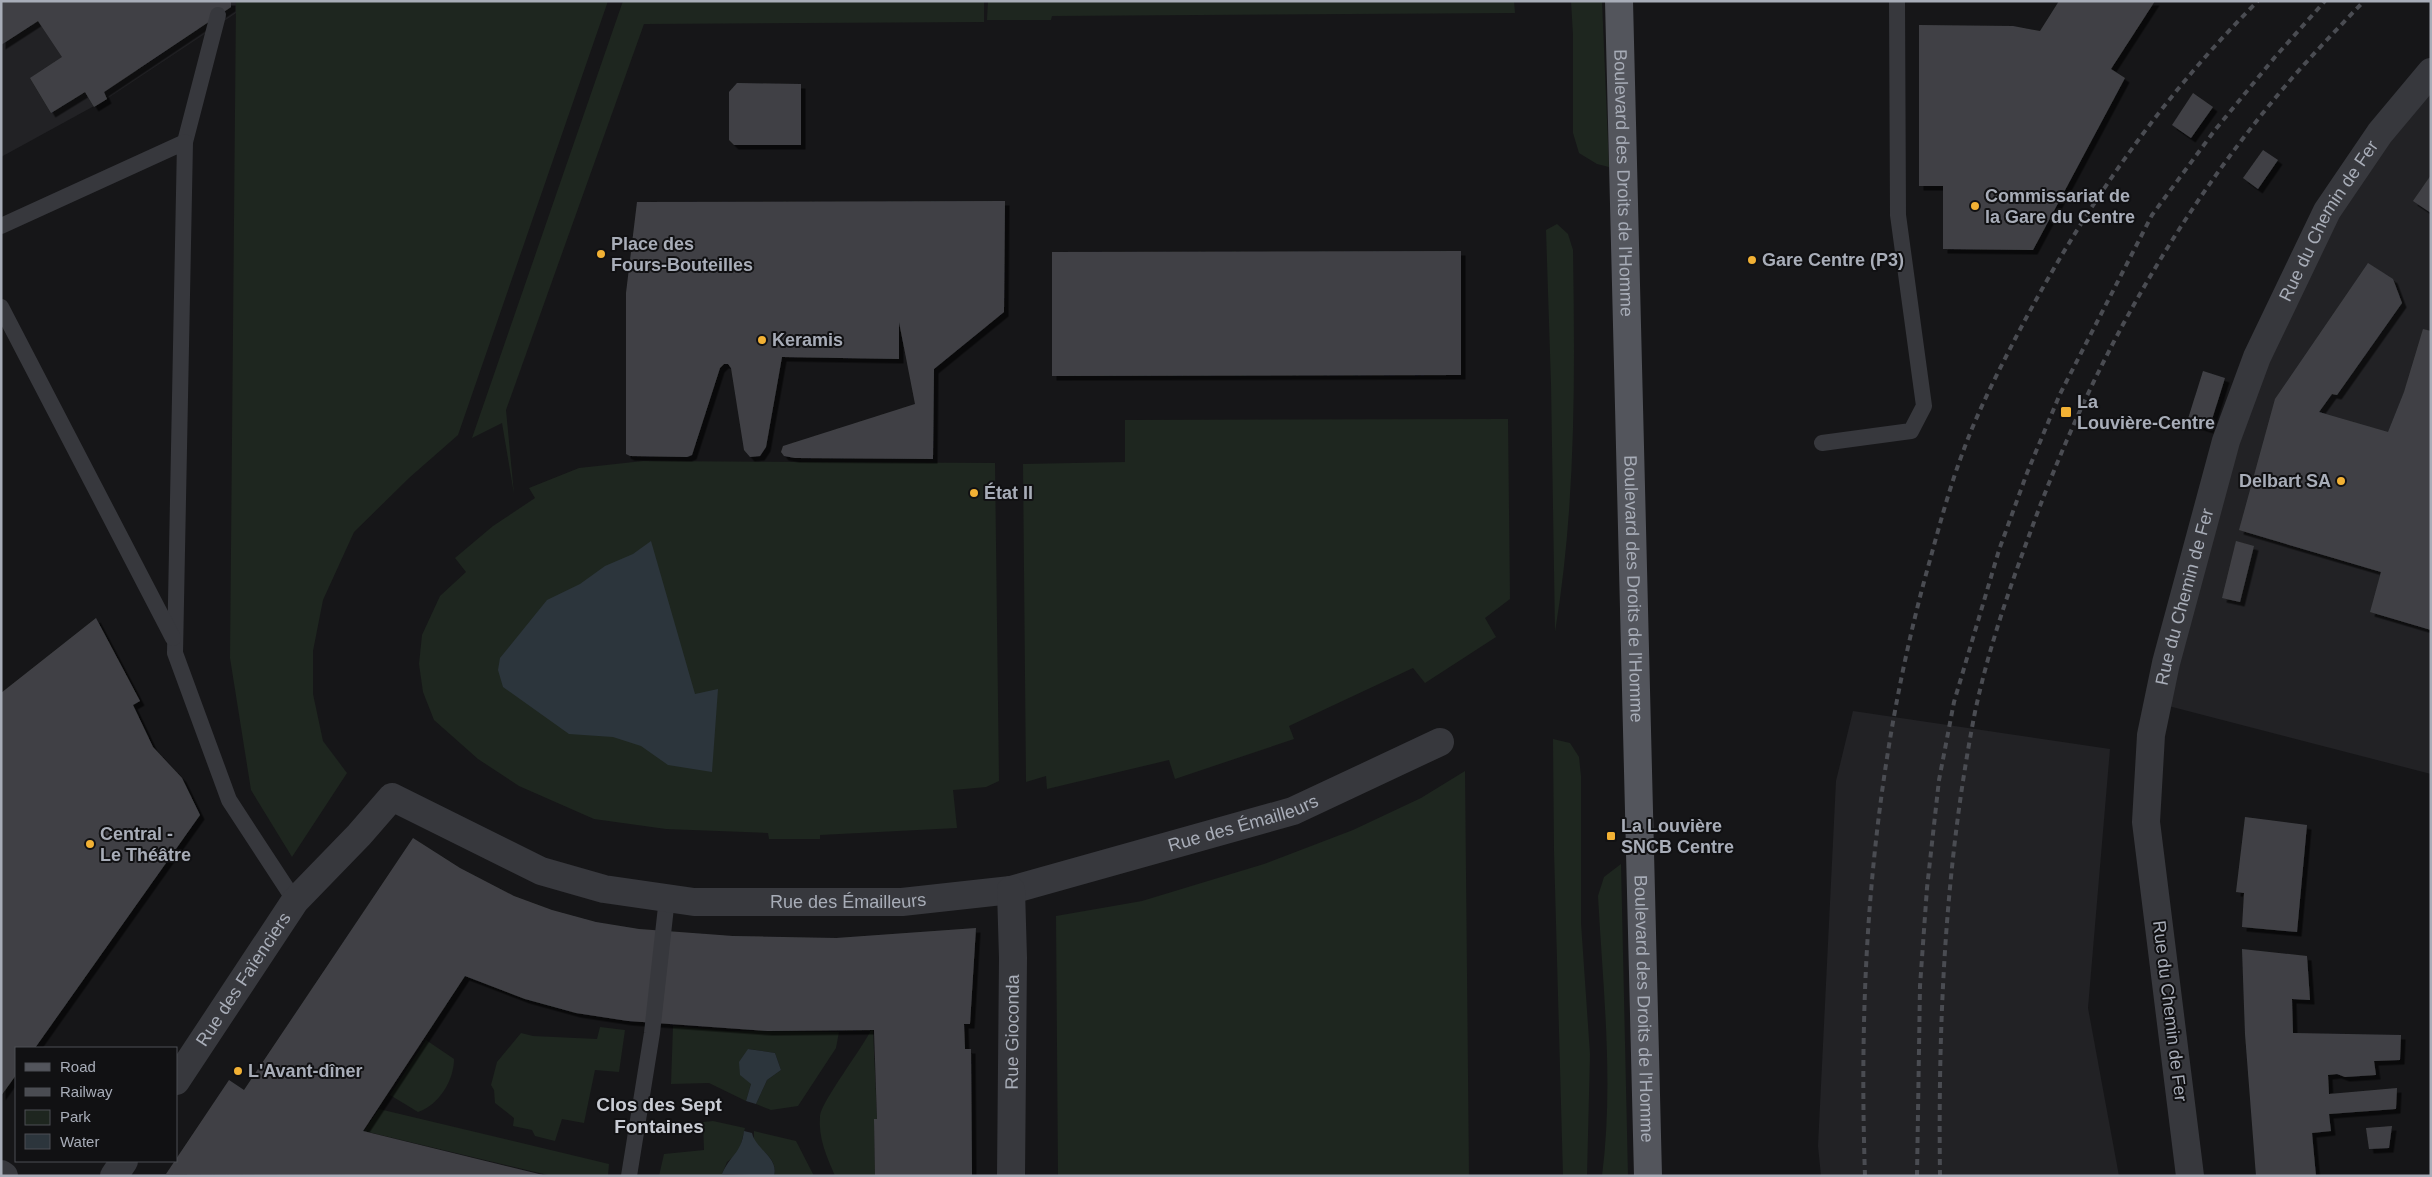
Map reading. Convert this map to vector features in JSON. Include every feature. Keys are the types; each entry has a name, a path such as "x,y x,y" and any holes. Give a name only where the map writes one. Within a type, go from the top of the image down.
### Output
{"main road":[{"name":"Boulevard des Droits de l'Homme","path":"1620,1 1648,1176"}],"street":[{"name":"Rue du Chemin de Fer","path":"2190,1176 2146,822 2151,735 2166,662 2226,441 2257,357 2327,211 2380,133 2431,72"},
{"name":"Rue des Émailleurs","path":"295,901 359,835 392,797 541,871 604,889 712,902 902,902 1011,890 1293,811 1440,742"},
{"name":"Rue Gioconda","path":"1011,890 1013,958 1011,1176"},
{"name":"Rue des Faïenciers","path":"178,1078 295,901"},
{"path":"114,1176 123,1162"}],"lane":[{"path":"1822,443 1911,431 1924,406 1898,215 1897,1"},
{"path":"218,16 185,142 175,653 229,800 295,901"},
{"path":"1,226 185,142"},
{"path":"1,307 174,640"},
{"path":"629,1176 652,1032 667,898"}],"shaded area":[{"path":"26,1 236,1 236,13 105,100 1,157 1,36"},
{"path":"2431,72 2431,774 2157,703 2257,357 2327,211"},
{"path":"1853,711 2110,749 2088,1008 2119,1176 1821,1176 1818,1146 1836,781"}],"green space":[{"path":"236,1 608,1 458,435 409,478 354,532 323,600 313,651 313,694 323,741 347,773 292,857 251,790 230,658"},
{"path":"623,1 984,1 984,22 644,24 506,410 514,494 502,423 472,438"},
{"path":"988,1 1514,1 1515,13 1052,16 1051,20 987,20"},
{"path":"1571,1 1602,1 1609,167 1597,164 1579,153 1573,133"},
{"path":"1557,224 1568,234 1573,250 1574,394 1567,537 1555,632 1551,384 1546,230"},
{"path":"1508,419 1510,599 1485,618 1496,637 1425,683 1413,668 1289,726 1294,739 1175,779 1169,760 1047,789 1046,776 1026,782 1023,464 1125,462 1125,420"},
{"path":"643,461 995,463 999,781 986,787 953,790 957,828 820,835 820,839 769,839 768,833 666,829 594,819 519,786 478,759 434,720 423,692 419,664 422,635 440,596 466,572 455,558 493,526 535,498 529,488 579,468"},
{"path":"1553,739 1570,743 1579,757 1581,776 1581,923 1590,1054 1587,1176 1563,1176 1554,851"},
{"path":"1465,771 1469,1176 1058,1176 1056,916 1142,901 1264,864 1353,830 1421,798"},
{"path":"1621,864 1628,1176 1602,1176 1607,1106 1607,1071 1605,1001 1598,896 1604,877"},
{"path":"673,1026 728,1031 839,1032 836,1048 798,1106 771,1110 756,1104 767,1080 781,1070 775,1053 749,1049 751,1084 746,1101 709,1083 671,1084"},
{"path":"600,1027 625,1030 619,1072 595,1070 584,1123 562,1119 555,1141 535,1136 532,1130 513,1126 514,1118 495,1103 494,1090 491,1085 497,1062 521,1033 533,1036 597,1039"},
{"path":"871,1030 873,1030 877,1119 874,1119 875,1176 835,1176 820,1132 820,1116 827,1099"},
{"path":"426,1040 454,1059 451,1075 444,1091 426,1109 418,1112 390,1095"},
{"path":"379,1109 609,1164 608,1176 552,1176 364,1131"},
{"path":"713,1121 745,1128 739,1152 727,1162 722,1174 724,1176 659,1176 664,1154 704,1150 703,1122"},
{"path":"754,1131 796,1141 814,1176 774,1176 775,1170 772,1161 754,1143"}],"water":[{"path":"651,541 695,694 718,689 712,772 668,765 641,746 613,737 569,734 503,687 498,670 500,658 547,600 580,584 605,566 633,554"},
{"path":"748,1049 775,1053 781,1070 767,1080 756,1104 746,1101 751,1084 740,1075 739,1062"},
{"path":"744,1131 752,1133 754,1139 770,1159 775,1169 774,1176 722,1174 738,1150"}],"building":[{"path":"1,1 231,1 231,7 104,92 107,99 94,107 85,92 51,113 30,78 62,57 38,21 1,45"},
{"path":"2059,1 2155,1 2111,69 2125,78 2033,250 1943,249 1943,186 1919,186 1919,25 2013,26 2040,31"},
{"path":"737,83 801,84 801,145 734,145 729,140 729,92"},
{"path":"2193,93 2213,107 2191,138 2172,125"},
{"path":"2263,150 2278,160 2258,189 2243,178"},
{"path":"2431,175 2431,213 2413,201"},
{"name":"Keramis","path":"1005,201 1004,312 934,369 933,459 795,458 784,456 781,452 783,446 915,404 899,322 899,359 782,357 766,447 760,456 750,457 744,450 731,368 728,364 724,364 720,368 692,455 687,457 630,456 626,454 626,293 637,202"},
{"path":"1461,251 1461,375 1052,376 1052,252"},
{"name":"Delbart SA","path":"2368,263 2393,279 2402,303 2337,395 2332,394 2319,412 2388,432 2404,392 2423,329 2431,331 2431,630 2370,612 2381,572 2239,530 2275,399"},
{"path":"2203,371 2225,378 2209,429 2187,422"},
{"path":"2236,541 2254,546 2240,602 2222,598"},
{"name":"Central - Le Théâtre","path":"96,618 140,701 133,705 153,747 182,778 200,815 36,1047 15,1047 15,1076 1,1096 1,693"},
{"path":"2245,817 2307,825 2297,932 2242,927 2244,893 2236,892"},
{"path":"413,838 460,868 514,896 552,910 596,922 639,929 733,936 836,938 976,928 970,1024 964,1024 965,1049 971,1049 972,1176 875,1176 874,1119 877,1119 874,1030 768,1031 628,1021 576,1013 525,999 465,976 363,1131 547,1176 166,1174 174,1162 178,1162 178,1156 229,1080 244,1090"},
{"path":"2242,949 2307,956 2310,1000 2292,999 2293,1033 2401,1035 2400,1060 2374,1061 2376,1075 2345,1077 2337,1074 2328,1075 2329,1094 2397,1088 2396,1109 2329,1114 2331,1131 2312,1133 2316,1176 2256,1176 2245,1034"},
{"path":"2392,1126 2389,1148 2369,1149 2366,1128"}],"railway":[{"path":"1865,1176 1863,1100 1867,950 1872,875 1881,800 1892,726 1907,652 1925,578 1953,481 1975,421 1988,393 2008,352 2066,248 2123,161 2154,119 2187,78 2258,1"},
{"path":"1917,1176 1920,986 1927,888 1939,780 1954,702 1999,550 2027,473 2060,394 2152,215 2215,130 2275,57 2325,1"},
{"path":"1940,1176 1942,1001 1950,885 1957,827 1980,689 1999,622 2022,555 2054,471 2080,411 2140,293 2175,236 2211,181 2251,128 2293,77 2364,1"}],"place":[{"name":"Commissariat de la Gare du Centre","path":"1975,206"},
{"name":"Place des Fours-Bouteilles","path":"601,254"},
{"name":"Gare Centre (P3)","path":"1752,260"},
{"name":"Keramis","path":"762,340"},
{"name":"La Louvière-Centre","path":"2066,412"},
{"name":"Delbart SA","path":"2341,481"},
{"name":"État II","path":"974,493"},
{"name":"La Louvière SNCB Centre","path":"1611,836"},
{"name":"Central - Le Théâtre","path":"90,844"},
{"name":"L'Avant-dîner","path":"238,1071"}],"district":[{"name":"Clos des Sept Fontaines","path":"659,1115"}]}
